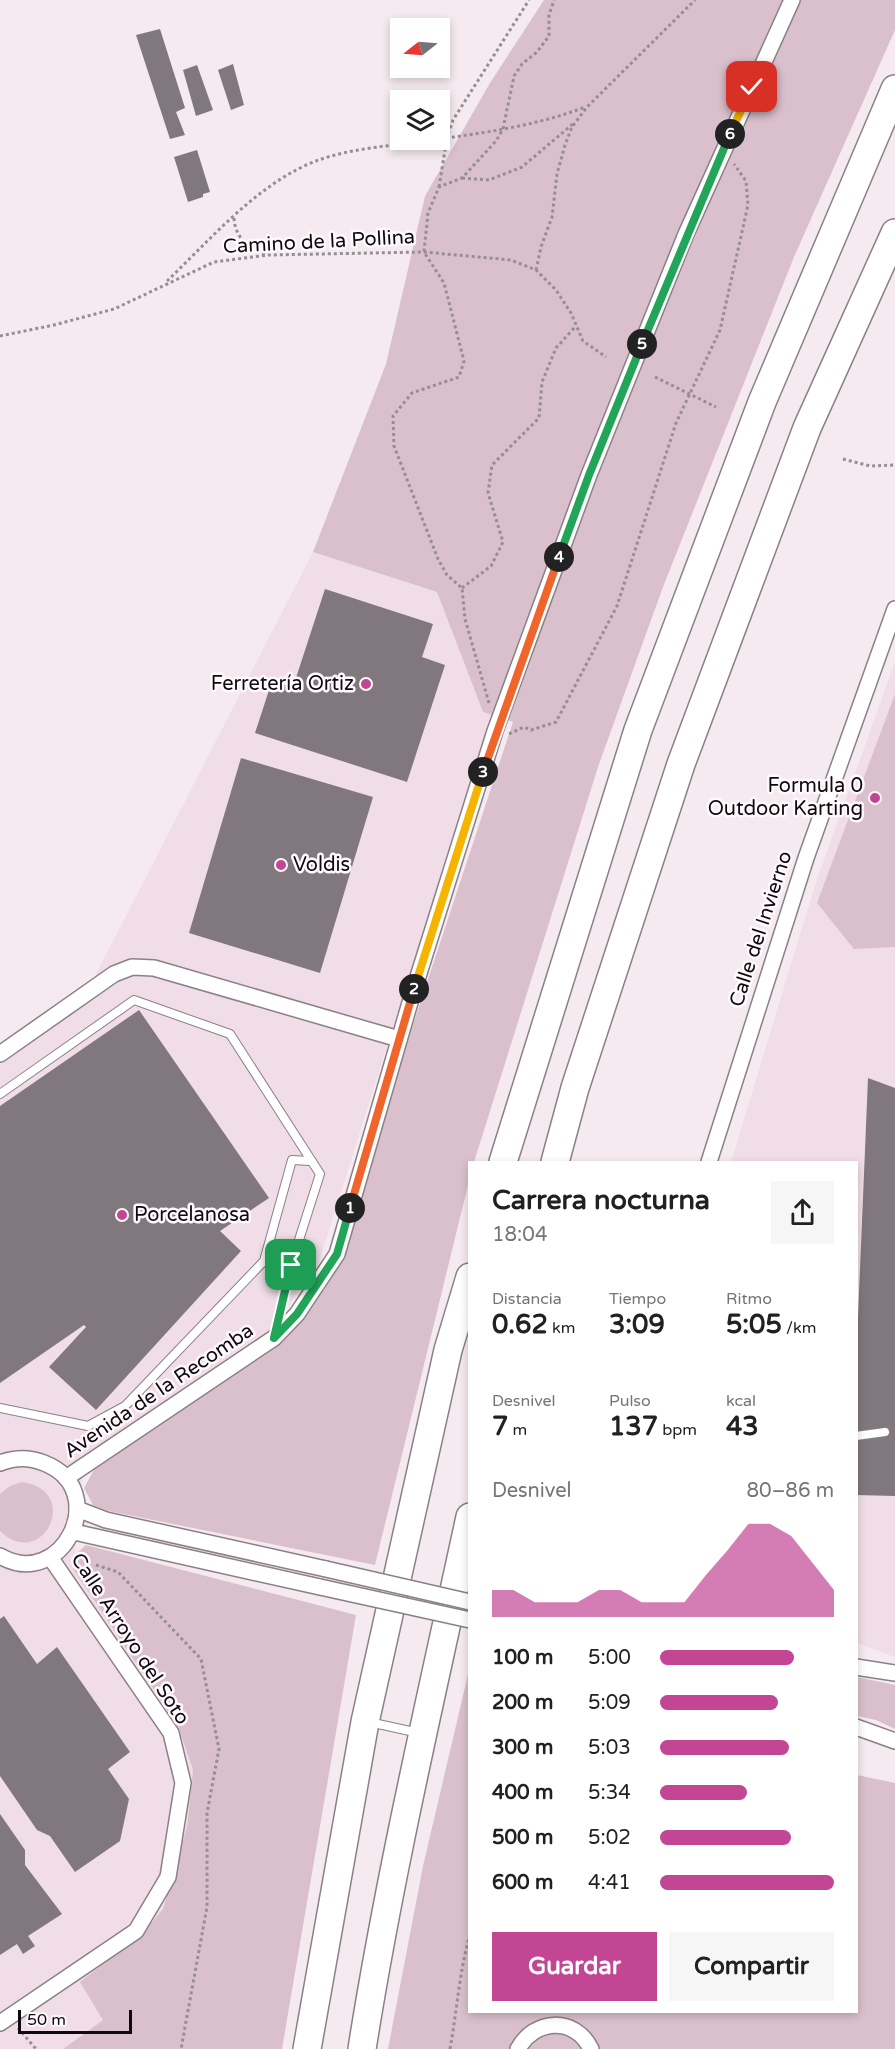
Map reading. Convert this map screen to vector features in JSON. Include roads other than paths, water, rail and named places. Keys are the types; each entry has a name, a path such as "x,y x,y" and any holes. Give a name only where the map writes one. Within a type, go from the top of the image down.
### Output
{"highway":[{"path":"503,1161 638,730 762,402 895,89"},
{"path":"555,1161 575,1088 681,764 807,428 895,233"},
{"path":"308,2049 365,1722 448,1350 468,1284"},
{"path":"362,2049 423,1734 468,1526"}],"street":[{"name":"Avenida de la Recomba","path":"66,1478 274,1338 297,1314 337,1254 399,1039 500,720 589,475 722,152 792,0"},
{"name":"Calle del Invierno","path":"709,1161 803,868 895,609"},
{"path":"0,1054 114,974 132,967 154,968 399,1039"},
{"path":"0,1463 16,1458 31,1458 49,1465 66,1478 72,1487 77,1509 74,1532 62,1548 50,1557 36,1563 20,1563 0,1556"},
{"path":"77,1509 106,1520 468,1602"},
{"path":"74,1532 468,1620"},
{"name":"Calle Arroyo del Soto","path":"4,2020 136,1931 168,1877 183,1783 171,1733 50,1557"},
{"path":"858,1667 895,1673"},
{"path":"858,1727 895,1741"},
{"path":"518,2049 529,2034 552,2018 581,2035 591,2049"}],"lane":[{"path":"0,1094 134,1000 230,1034 320,1174 291,1265 274,1338"},
{"path":"0,1408 88,1426 125,1406 264,1261 292,1160 310,1161"},
{"path":"858,1436 885,1432"},
{"path":"365,1722 423,1734"}],"place":[{"name":"Ferretería Ortiz","path":"366,684"},
{"name":"Formula 0 Outdoor Karting","path":"875,798"},
{"name":"Voldis","path":"281,865"},
{"name":"Porcelanosa","path":"122,1215"}]}
